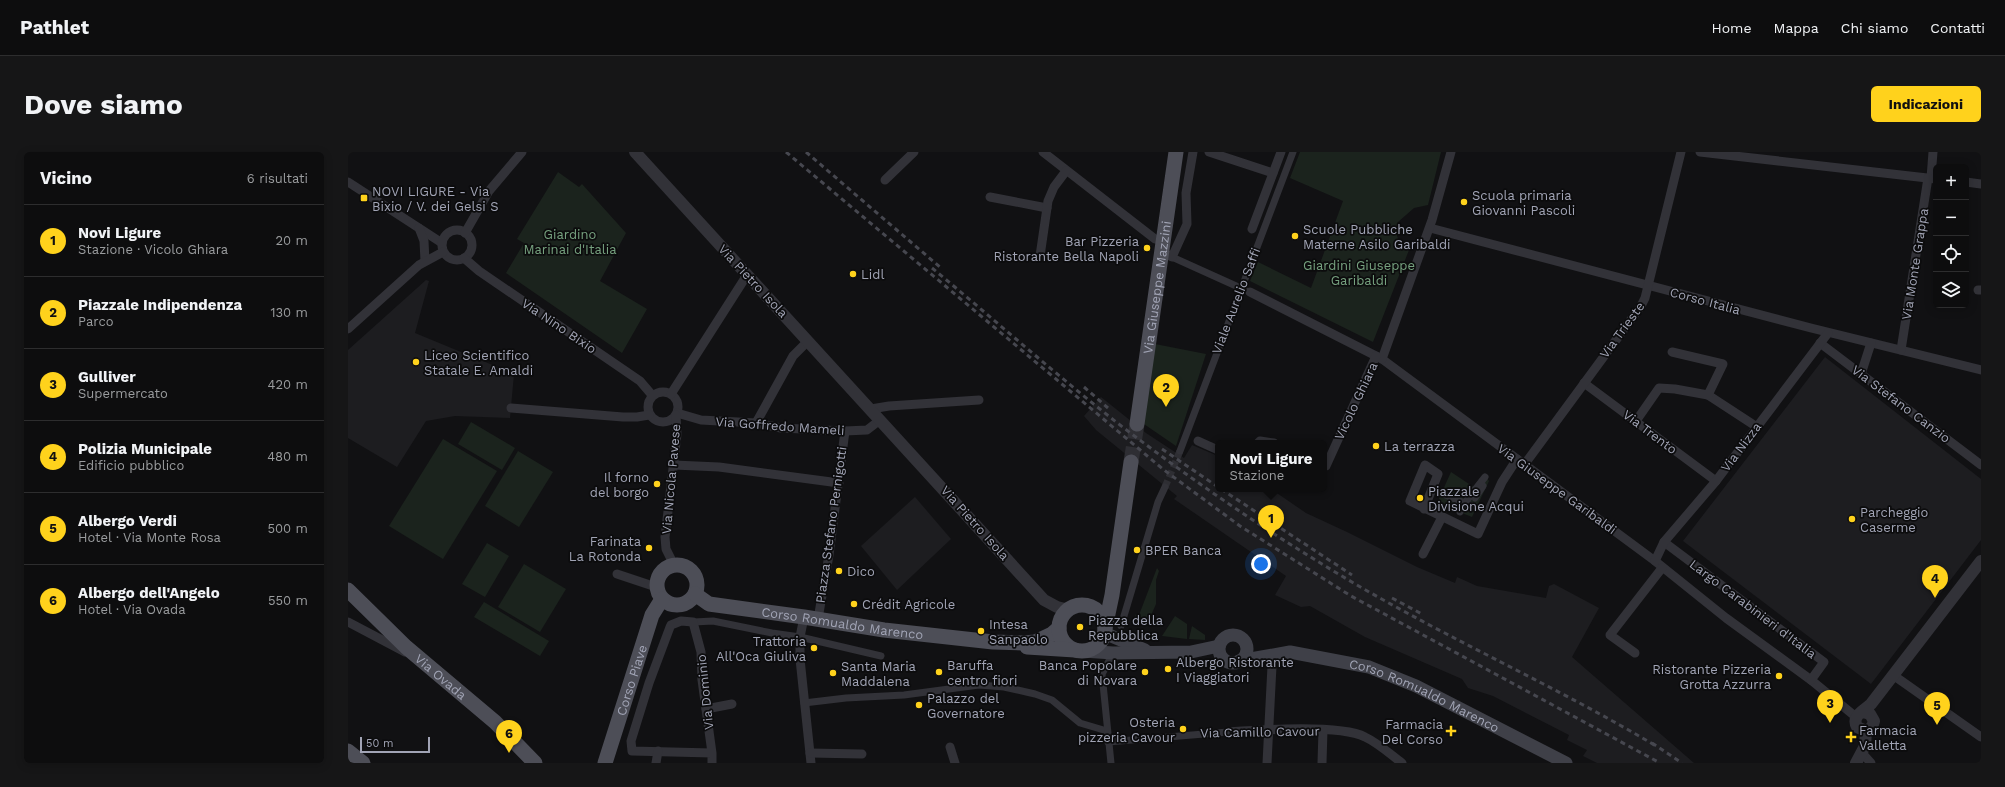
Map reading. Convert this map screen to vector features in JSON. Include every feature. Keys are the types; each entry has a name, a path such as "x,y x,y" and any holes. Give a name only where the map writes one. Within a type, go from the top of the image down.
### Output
{"main road":[{"name":"Via Giuseppe Mazzini","path":"1137,424 1166,250 1176,152"},
{"path":"1104,630 1100,614 1092,608 1080,606 1069,610 1062,618 1059,628 1062,640 1071,648 1080,651 1089,650 1099,644 1120,596 1131,462"},
{"path":"674,565 681,565 692,570 697,582 696,594 692,599 680,605 667,603 659,593 659,575 668,566 674,565"},
{"name":"Via Ovada","path":"348,590 406,647 495,722 535,763"},
{"name":"Corso Piave","path":"605,763 659,593"},
{"name":"Corso Romualdo Marenco","path":"696,594 709,604 884,630 993,642 1036,642 1052,634 1059,628"},
{"path":"1092,608 1104,600 1120,596"},
{"name":"Corso Romualdo Marenco","path":"1104,630 1149,651"},
{"path":"1232,635 1240,637 1246,644 1246,654 1239,661 1231,663 1221,653 1224,638 1232,635"},
{"name":"Corso Romualdo Marenco","path":"993,642 1013,646 1113,653 1149,651 1221,653"},
{"name":"Corso Romualdo Marenco","path":"1246,644 1276,655"},
{"name":"Corso Romualdo Marenco","path":"1239,661 1290,652 1360,664 1416,686 1566,763"},
{"path":"348,751 363,763"}],"street":[{"path":"465,233 489,191 522,152"},
{"name":"Via Pietro Isola","path":"635,152 1044,600 1057,607 1069,610"},
{"path":"885,180 914,152"},
{"path":"1043,152 1155,239 1166,250 1246,290"},
{"path":"1166,250 1187,224 1186,193 1193,152"},
{"path":"1209,152 1273,173"},
{"path":"1252,229 1281,152"},
{"name":"Viale Aurelio Saffi","path":"1180,451 1246,290 1293,152"},
{"name":"Vicolo Ghiara","path":"1327,464 1379,358 1430,228 1451,152"},
{"name":"Via Trieste","path":"1524,465 1641,306 1649,286 1680,152"},
{"path":"1700,152 1932,179"},
{"name":"Via Monte Grappa","path":"1902,350 1932,179 1933,152"},
{"path":"1040,256 1047,208 1054,187 1066,171"},
{"path":"348,182 418,228 443,248 452,259 464,258 470,252 471,244 465,233 456,230 446,234 443,248 425,261 348,329"},
{"path":"1969,182 1981,184"},
{"path":"990,196 1047,208"},
{"path":"418,228 424,241 425,261"},
{"name":"Corso Italia","path":"1430,228 1828,333 1981,370"},
{"name":"Via Nino Bixio","path":"464,258 479,271 640,381 652,395"},
{"path":"671,394 747,275"},
{"name":"Via Giuseppe Garibaldi","path":"1246,290 1379,358 1655,561 1662,568 1810,680 1864,715"},
{"name":"Via Nizza","path":"1655,561 1664,542 1716,481 1828,333"},
{"path":"756,423 793,356 808,341"},
{"name":"Via Stefano Canzio","path":"1820,343 1981,465"},
{"path":"1861,374 1871,343"},
{"path":"1672,352 1723,364 1708,395"},
{"name":"Via Trento","path":"1584,383 1716,481"},
{"path":"1636,421 1659,388 1675,389 1708,395 1756,427"},
{"path":"662,391 671,394 677,400 677,414 665,422 656,421 649,415 647,406 652,395 662,391"},
{"path":"871,409 889,406 979,400"},
{"path":"511,408 623,417 649,415"},
{"name":"Via Goffredo Mameli","path":"677,414 701,420 756,423 781,428 845,431 868,430 880,420"},
{"name":"Via Nicola Pavese","path":"674,565 666,549 665,537 674,466 677,414"},
{"name":"Piazza Stefano Pernigotti","path":"811,763 800,659 800,637 811,618 839,483 845,431"},
{"path":"1186,436 1215,449"},
{"path":"1424,509 1478,534 1502,482 1517,459"},
{"path":"674,466 719,468 839,483"},
{"path":"1460,512 1487,478"},
{"path":"1121,626 1120,596 1165,487"},
{"path":"1441,494 1469,502"},
{"path":"1423,554 1442,517"},
{"name":"Largo Carabinieri d'Italia","path":"1664,542 1824,662 1810,680"},
{"path":"1864,759 1866,731 1870,729 1873,724 1864,715 1883,688 1981,561"},
{"path":"1634,653 1610,635 1662,568"},
{"path":"618,574 659,593"},
{"name":"Corso Piave","path":"658,751 632,751 631,741 649,683 671,624 681,621 693,622"},
{"path":"693,622 713,621 800,637 881,656"},
{"path":"348,622 428,664"},
{"name":"Via Dominio","path":"693,622 700,652 712,763"},
{"path":"1267,763 1272,666 1276,655"},
{"path":"1111,657 1102,674 1111,763"},
{"path":"1893,675 1981,737"},
{"path":"804,703 846,698 904,695 979,685 1004,687 1035,694 1052,700 1080,723 1107,731"},
{"path":"706,709 732,704"},
{"name":"Via Camillo Cavour","path":"1108,742 1269,730 1347,731 1364,736 1402,763"},
{"path":"1322,763 1323,730"},
{"path":"950,747 955,763"},
{"path":"656,763 658,751 712,753"},
{"path":"810,753 862,754"}],"shaded area":[{"name":"Liceo Scientifico Statale E. Amaldi","path":"426,280 429,281 415,333 514,374 510,418 455,416 426,421 397,467 348,438 348,350"},
{"path":"1825,357 1981,479 1981,540 1871,684 1683,541"},
{"path":"1101,397 1146,433 1184,458 1192,445 1215,455 1215,492 1275,492 1306,513 1417,567 1455,583 1457,577 1477,586 1546,598 1549,586 1554,584 1599,608 1572,657 1694,763 1597,763 1583,756 1587,750 1567,740 1569,735 1493,696 1468,688 1462,679 1365,637 1310,606 1301,607 1275,595 1286,576 1174,499 1177,496 1096,430 1084,416"},
{"path":"915,497 951,539 897,590 861,546"}],"green space":[{"name":"Giardini Giuseppe Garibaldi","path":"1300,152 1441,152 1428,205 1414,208 1398,222 1396,231 1398,238 1409,250 1373,342 1250,281 1258,262 1311,288 1343,201 1290,178"},
{"name":"Giardino Marinai d'Italia","path":"558,172 579,187 582,184 626,233 600,281 647,309 622,353 506,273 524,243 517,239"},
{"path":"1155,344 1206,354 1176,446 1141,422"},
{"path":"471,422 515,448 502,470 458,444"},
{"path":"443,439 497,471 443,559 389,526"},
{"path":"518,451 553,472 519,527 485,506"},
{"path":"1451,472 1475,488 1485,476 1489,481 1472,517 1437,503"},
{"path":"487,543 509,556 485,597 462,584"},
{"path":"524,564 566,589 540,632 498,607"},
{"path":"1157,568 1159,571 1156,580 1156,604 1149,620 1140,622 1134,619 1136,614 1139,615"},
{"path":"484,602 549,641 540,656 474,617"},
{"path":"1175,616 1187,624 1187,639 1162,636"},
{"path":"1192,626 1205,635 1205,640 1189,639"}],"tunnel":[{"path":"1131,462 1137,424"},
{"path":"1165,487 1180,451"}],"railway":[{"path":"786,152 1164,470 1240,526 1351,596 1660,763"},
{"path":"806,152 941,268"},
{"path":"932,268 1072,387 1120,425 1169,462 1245,515 1322,564 1404,612 1615,722 1656,746"},
{"path":"1084,387 1108,408"},
{"path":"1162,449 1215,485"},
{"path":"1226,492 1352,575"},
{"path":"1392,598 1422,614"},
{"path":"1652,743 1682,763"}],"place":[{"name":"NOVI LIGURE - Via Bixio / V. dei Gelsi S","path":"364,198"},
{"name":"Scuola primaria Giovanni Pascoli","path":"1464,202"},
{"name":"Scuole Pubbliche Materne Asilo Garibaldi","path":"1295,236"},
{"name":"Bar Pizzeria Ristorante Bella Napoli","path":"1147,248"},
{"name":"Lidl","path":"853,274"},
{"name":"Liceo Scientifico Statale E. Amaldi","path":"416,362"},
{"name":"Piazzale Indipendenza","path":"1166,407"},
{"name":"La terrazza","path":"1376,446"},
{"name":"Il forno del borgo","path":"657,484"},
{"name":"Piazzale Divisione Acqui","path":"1420,498"},
{"name":"Parcheggio Caserme","path":"1852,519"},
{"name":"Novi Ligure","path":"1271,538"},
{"name":"Farinata La Rotonda","path":"649,548"},
{"name":"BPER Banca","path":"1137,550"},
{"name":"Dico","path":"839,571"},
{"name":"Polizia Municipale","path":"1935,598"},
{"name":"Crédit Agricole","path":"854,604"},
{"name":"Piazza della Repubblica","path":"1080,627"},
{"name":"Intesa Sanpaolo","path":"981,631"},
{"name":"Trattoria All'Oca Giuliva","path":"814,648"},
{"name":"Albergo Ristorante I Viaggiatori","path":"1168,669"},
{"name":"Baruffa centro fiori","path":"939,672"},
{"name":"Banca Popolare di Novara","path":"1145,672"},
{"name":"Santa Maria Maddalena","path":"833,673"},
{"name":"Ristorante Pizzeria Grotta Azzurra","path":"1779,676"},
{"name":"Palazzo del Governatore","path":"919,705"},
{"name":"Gulliver","path":"1830,723"},
{"name":"Albergo Verdi","path":"1937,725"},
{"name":"Osteria pizzeria Cavour","path":"1183,729"},
{"name":"Farmacia Del Corso","path":"1451,731"},
{"name":"Farmacia Valletta","path":"1851,737"},
{"name":"Albergo dell'Angelo","path":"509,753"}]}
